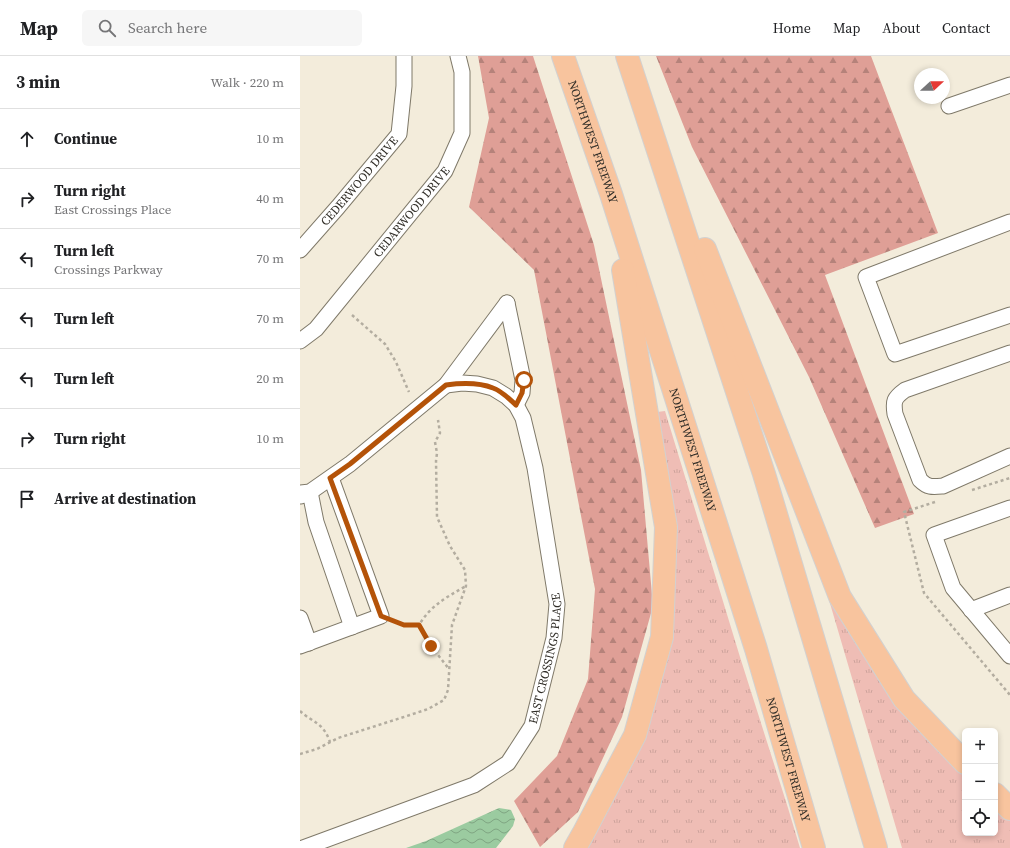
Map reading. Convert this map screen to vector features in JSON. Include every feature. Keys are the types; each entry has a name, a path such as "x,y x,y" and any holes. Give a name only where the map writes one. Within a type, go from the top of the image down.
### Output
{"highway":[{"name":"NORTHWEST FREEWAY","path":"563,56 611,194 756,649 814,848"},
{"path":"627,56 764,474 876,848"},
{"path":"630,56 840,597 904,699 962,760"},
{"path":"575,848 635,735 662,637 666,527 611,194"},
{"path":"998,797 1010,809"}],"street":[{"name":"CEDERWOOD DRIVE","path":"300,250 400,134 404,86 404,56"},
{"name":"CEDARWOOD DRIVE","path":"300,341 316,329 445,171 462,133 462,72 458,56"},
{"path":"949,106 1010,85"},
{"path":"1010,222 866,277 895,354 1010,315"},
{"path":"352,627 316,522 304,494 350,464 446,385 507,303 524,380 522,393 516,405"},
{"path":"1009,356 905,390 898,395 894,406 895,414 920,480 925,485 932,487 943,486 1010,456"},
{"name":"EAST CROSSINGS PLACE","path":"303,848 474,785 508,763 532,726 554,638 557,604 535,468 523,418 516,405 506,396 493,388 477,384 462,383 446,385"},
{"path":"300,618 305,644 381,616 330,478"},
{"path":"1009,653 953,588 934,535 1010,508"},
{"path":"971,610 1010,595"}],"path":[{"path":"352,315 385,344 396,362 409,392"},
{"path":"300,754 317,749 338,738 410,715 444,700 448,690 452,625 466,586 465,570 450,546 437,517 437,453 435,442 440,433 438,420"},
{"path":"419,625 425,616 443,599 466,586"},
{"path":"381,616 404,625 419,625"},
{"path":"419,625 431,646 450,670"},
{"path":"300,710 327,733 330,742"}],"green space":[{"path":"478,56 533,56 594,245 641,470 653,606 622,717 578,812 540,847 514,801 557,756 588,679 595,589 534,270 469,207 489,118"},
{"path":"656,56 871,56 938,233 825,275 914,514 875,528 809,377 692,147"},
{"path":"665,411 800,848 586,848 619,790 651,715 664,672 674,617 676,540 657,412"},
{"path":"835,597 962,769 962,836 998,836 998,804 1010,815 1010,848 902,848 829,600"}],"water":[{"path":"499,808 511,810 515,819 513,826 496,848 406,848 426,841"}],"route":[{"path":"431,646 419,625 404,625 381,616 330,478 350,464 446,385 462,383 477,384 493,388 506,396 516,405 522,393 524,380"}]}
